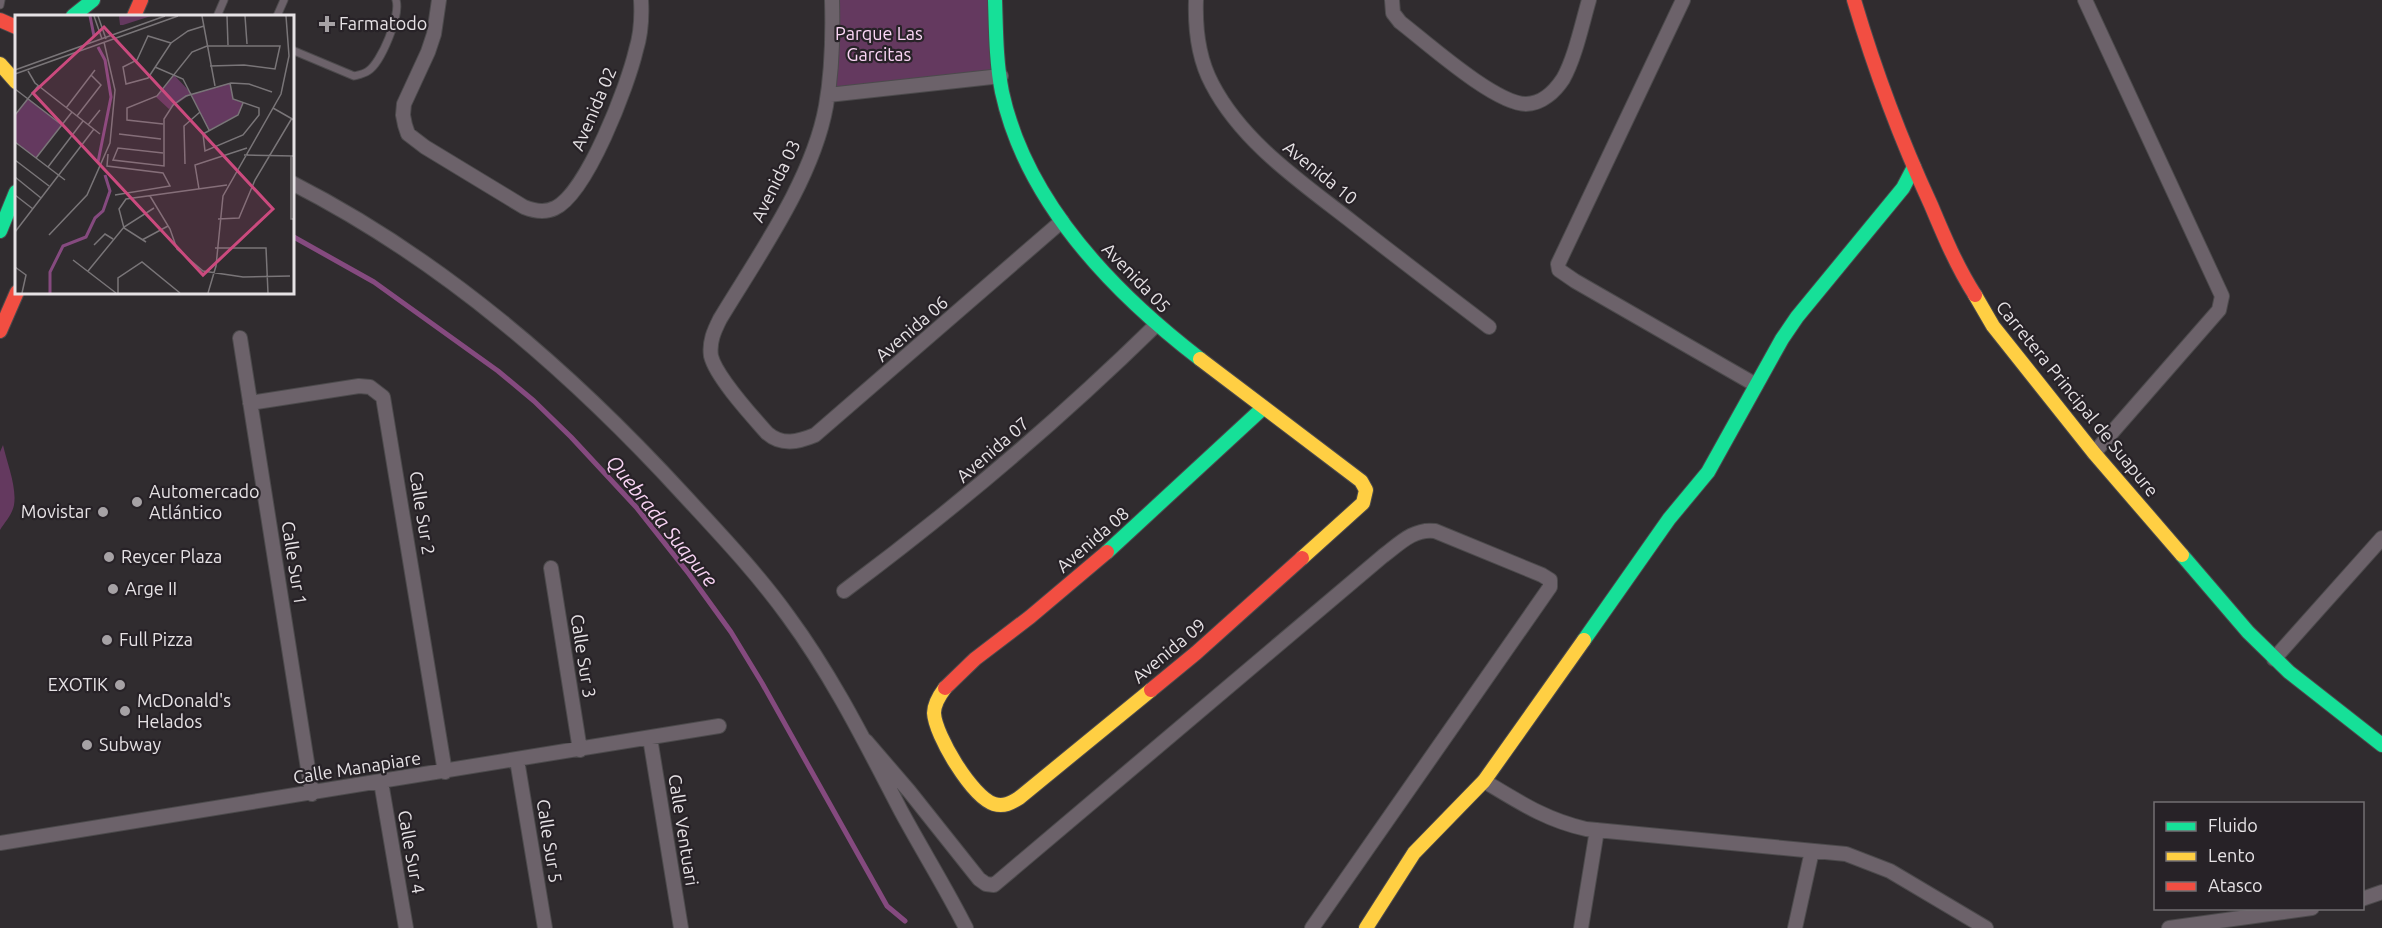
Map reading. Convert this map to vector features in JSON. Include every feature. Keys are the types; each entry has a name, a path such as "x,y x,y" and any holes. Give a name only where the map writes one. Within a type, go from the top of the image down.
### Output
{"street":[{"path":"74,15 93,0"},
{"path":"91,15 98,0"},
{"path":"134,15 141,0"},
{"name":"Avenida 02","path":"439,0 434,34 428,52 404,104 402,115 405,125 415,140 524,207 542,211 555,208 577,188 603,139 637,49 642,16 641,0"},
{"name":"Avenida 03","path":"774,439 750,414 714,363 711,356 712,336 785,211 820,128 828,95 832,0"},
{"name":"Avenida 05","path":"995,0 1000,76 1010,120 1037,181 1062,221 1101,270 1155,325 1361,480 1366,490 1363,503"},
{"name":"Avenida 10","path":"1196,0 1195,22 1205,70 1227,109 1243,129 1328,203 1489,327"},
{"path":"1392,0 1393,14 1400,22 1477,80 1515,102 1526,104 1546,97 1563,78 1589,0"},
{"path":"1683,0 1558,264 1559,270 1756,385"},
{"name":"Carretera Principal de Suapure","path":"1854,0 1872,61 1914,167 1961,273 1981,308 2016,356 2094,453 2240,623 2274,659 2382,746"},
{"path":"2085,0 2222,296 2219,310 2094,453"},
{"path":"0,20 15,27"},
{"path":"0,55 15,62"},
{"path":"0,64 15,81"},
{"path":"828,95 1000,76"},
{"path":"1366,928 1414,853 1484,781 1669,519 1708,472 1797,317 1903,188 1914,167"},
{"path":"294,184 340,209 447,280 530,343 592,400 678,489 773,597 825,672 866,741 928,862 966,928"},
{"path":"0,231 15,194"},
{"name":"Avenida 06","path":"774,439 792,442 815,435 1062,221"},
{"path":"0,331 15,294"},
{"name":"Avenida 07","path":"844,591 920,535 1031,441 1155,325"},
{"name":"Calle Sur 1","path":"240,338 312,794"},
{"name":"Calle Sur 2","path":"250,403 359,386 370,387 383,397 445,772"},
{"name":"Avenida 08","path":"986,802 967,781 936,723 933,715 934,707 942,692 969,666 1025,622 1134,528 1263,408"},
{"name":"Avenida 09","path":"986,802 1002,805 1012,803 1024,794 1196,653 1363,503"},
{"path":"866,741 979,879 986,884 994,885 1409,536 1424,529 1435,531 1542,574 1550,580 1550,587 1312,928"},
{"path":"2274,659 2382,538"},
{"name":"Calle Sur 3","path":"551,568 580,750"},
{"name":"Calle Manapiare","path":"0,843 719,726"},
{"name":"Calle Ventuari","path":"650,738 681,928"},
{"name":"Calle Sur 5","path":"517,760 545,928"},
{"path":"1484,781 1560,823 1597,830 1846,854 1870,862 1914,885 1986,928"},
{"name":"Calle Sur 4","path":"381,782 406,928"},
{"path":"1581,928 1597,830"},
{"path":"1795,928 1812,851"},
{"path":"2364,898 2382,892"},
{"path":"2169,928 2304,910"}],"lane":[{"path":"0,5 1,0"},
{"path":"220,15 224,0"},
{"path":"277,15 284,0"},
{"path":"294,51 354,76 369,71 379,59 389,36 398,7 396,0"}],"green space":[{"name":"Parque Las Garcitas","path":"832,0 995,0 1001,76 828,95"},
{"path":"3,445 15,498 12,512 0,530 0,452"}],"waterway":[{"name":"Quebrada Suapure","path":"294,237 374,282 498,371 534,401 571,437 636,507 731,632 887,906 905,921"}],"traffic: fast":[{"path":"74,15 93,0"},
{"path":"995,0 997,58 1002,92 1014,133 1031,171 1052,208 1105,274 1167,333 1200,359"},
{"path":"1584,640 1669,519 1708,472 1782,339 1797,317 1903,188 1914,167"},
{"path":"0,231 15,194"},
{"path":"1107,552 1263,408"},
{"path":"2182,555 2248,632 2289,672 2382,745"}],"traffic: slow":[{"path":"0,64 15,81"},
{"path":"1975,295 1993,326 2094,453 2182,555"},
{"path":"1200,359 1361,481 1366,490 1363,503 1302,558"},
{"path":"1366,928 1414,853 1484,781 1584,640"},
{"path":"945,688 934,710 941,736 956,764 975,790 985,799 1001,805 1019,798 1151,690"}],"traffic: jam":[{"path":"134,15 141,0"},
{"path":"1854,0 1879,78 1909,155 1951,251 1975,295"},
{"path":"0,20 15,27"},
{"path":"0,331 16,294"},
{"path":"945,688 975,659 1030,617 1107,552"},
{"path":"1151,690 1302,558"}],"place":[{"name":"Farmatodo","path":"327,24"},
{"name":"Automercado Atlántico","path":"137,502"},
{"name":"Movistar","path":"103,512"},
{"name":"Reycer Plaza","path":"109,557"},
{"name":"Arge II","path":"113,589"},
{"name":"Full Pizza","path":"107,640"},
{"name":"EXOTIK","path":"120,685"},
{"name":"McDonald's Helados","path":"125,711"},
{"name":"Subway","path":"87,745"}]}
